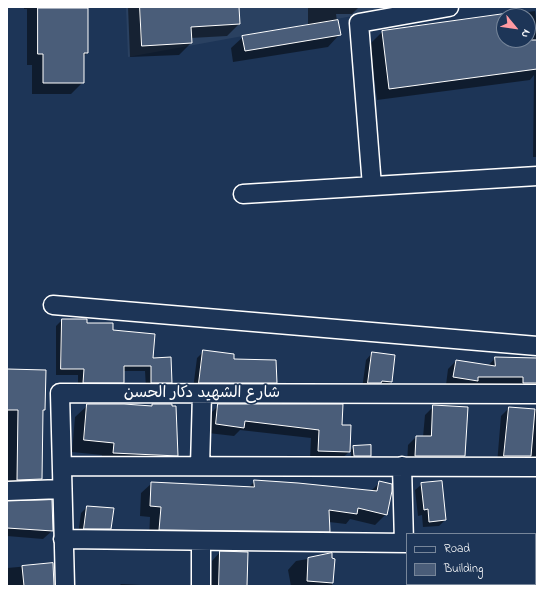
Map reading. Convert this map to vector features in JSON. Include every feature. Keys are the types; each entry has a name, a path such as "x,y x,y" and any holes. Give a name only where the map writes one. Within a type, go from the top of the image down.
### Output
{"street":[{"path":"372,186 359,23 450,7"},
{"path":"243,194 537,176"},
{"path":"53,305 537,346"},
{"name":"شارع الشهيد دكار الحسن","path":"65,586 60,394 537,394"},
{"path":"200,466 202,394"},
{"path":"62,466 537,467"},
{"path":"64,539 405,543 402,466"},
{"path":"7,491 62,489"},
{"path":"201,541 201,586"}],"shaded area":[{"path":"126,7 402,7 128,57"}],"building":[{"path":"140,7 239,7 240,24 191,27 192,43 142,46"},
{"path":"38,8 88,8 88,53 84,53 84,83 43,83 43,54 38,54"},
{"path":"496,15 496,48 536,48 537,40 537,69 389,89 382,31"},
{"path":"338,20 341,35 245,51 242,36"},
{"path":"62,319 87,319 87,323 113,323 113,330 155,334 153,358 171,357 172,383 151,383 151,366 124,366 124,383 83,383 84,369 61,369"},
{"path":"203,350 234,354 234,359 276,360 277,383 199,383"},
{"path":"372,352 395,355 392,382 382,381 381,383 368,383"},
{"path":"495,357 537,358 537,383 523,383 523,377 478,377 478,381 453,377 456,360 495,366"},
{"path":"7,369 46,370 45,410 43,410 42,479 17,480 18,410 7,410"},
{"path":"87,404 152,406 152,404 172,404 172,406 176,406 178,456 113,453 114,443 84,440"},
{"path":"218,404 343,404 342,425 351,425 350,452 318,451 319,430 245,421 244,428 216,424"},
{"path":"433,405 468,407 465,456 415,456 416,436 431,436"},
{"path":"509,407 535,409 531,456 504,456"},
{"path":"371,445 371,456 354,456 353,446"},
{"path":"254,480 377,491 379,481 392,484 392,491 387,515 358,508 357,514 329,510 330,532 159,530 161,507 150,506 151,482 254,487"},
{"path":"442,481 446,520 429,522 428,509 424,510 421,483"},
{"path":"52,500 53,531 7,528 7,501"},
{"path":"87,506 114,508 111,529 84,529"},
{"path":"220,551 248,552 247,586 219,586"},
{"path":"332,553 332,558 335,559 333,583 307,581 308,558"},
{"path":"53,563 54,586 24,586 22,566"}]}
